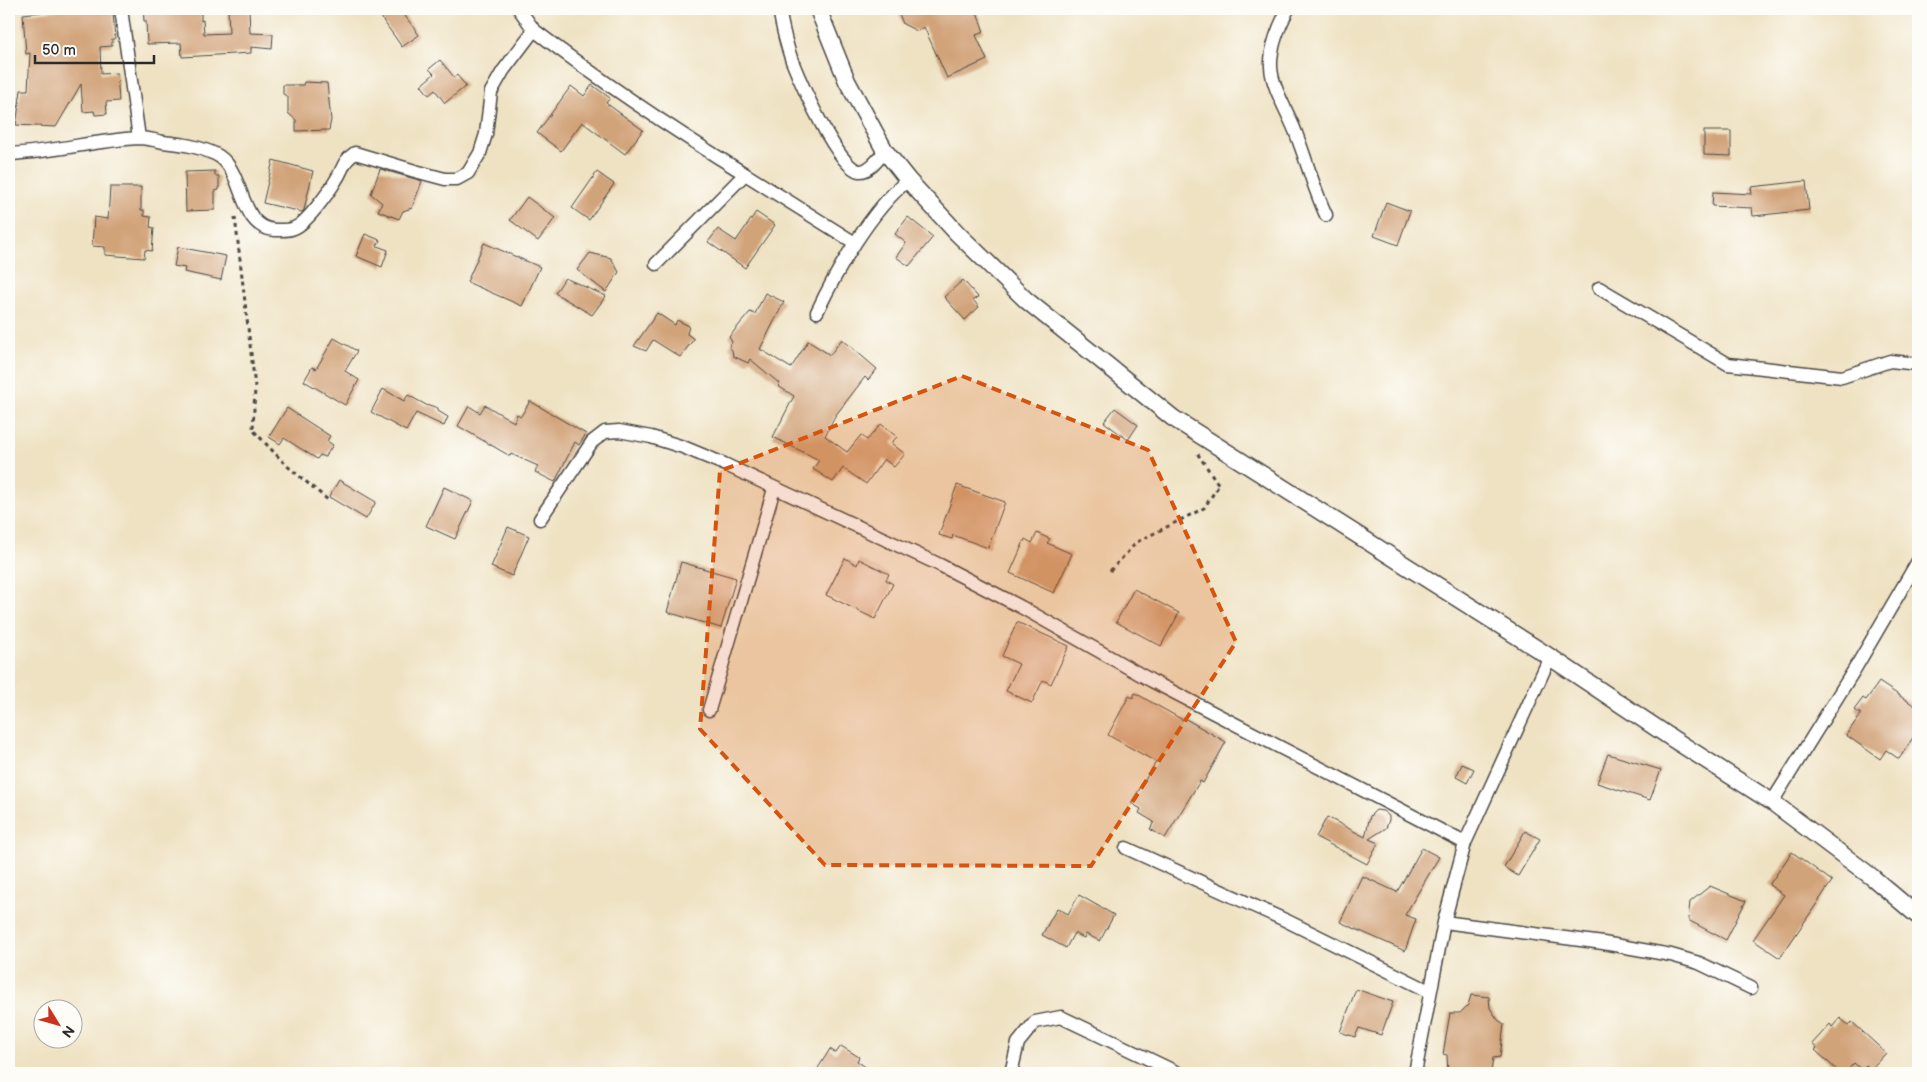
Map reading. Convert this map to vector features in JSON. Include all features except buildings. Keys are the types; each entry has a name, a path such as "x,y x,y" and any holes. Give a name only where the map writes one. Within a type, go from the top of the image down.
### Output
{"street":[{"path":"121,9 139,138"},
{"path":"519,9 534,30 611,88 667,126 855,243"},
{"path":"779,9 792,60 804,89 832,144 847,164 857,171 865,170 875,163 885,151"},
{"path":"818,9 847,81 885,151 908,180 956,233 1026,300 1173,418 1550,657 1673,740 1772,802 1872,877 1918,916"},
{"path":"1288,9 1273,46 1271,69 1278,93 1297,136 1317,196 1326,215"},
{"path":"9,154 36,153 139,138 188,144 221,156 230,166 250,214 258,224 270,230 295,228 306,220 337,180 346,159 355,153 446,178 457,179 468,173 480,154 486,134 491,92 503,71 534,30"},
{"path":"656,264 745,174"},
{"path":"817,312 833,279 855,243 896,190 908,180"},
{"path":"1599,288 1728,364 1842,377 1890,361 1918,364"},
{"path":"540,518 592,442 605,432 619,431 683,447 724,464 940,565 1021,607 1152,681 1465,843"},
{"path":"710,710 774,488"},
{"path":"1772,802 1856,667 1918,561"},
{"path":"1414,1073 1444,922 1465,843 1550,657"},
{"path":"1126,848 1285,920 1429,991"},
{"path":"1444,922 1603,943 1671,955 1699,963 1751,988"},
{"path":"1011,1073 1018,1043 1034,1022 1061,1017 1178,1073"}],"path":[{"path":"235,214 254,387 253,430 286,465 328,500"},
{"path":"1110,571 1137,542 1204,508 1219,485 1194,448"}],"highlighted area":[{"path":"962,376 1148,450 1236,642 1091,866 825,865 700,729 720,471"}]}
